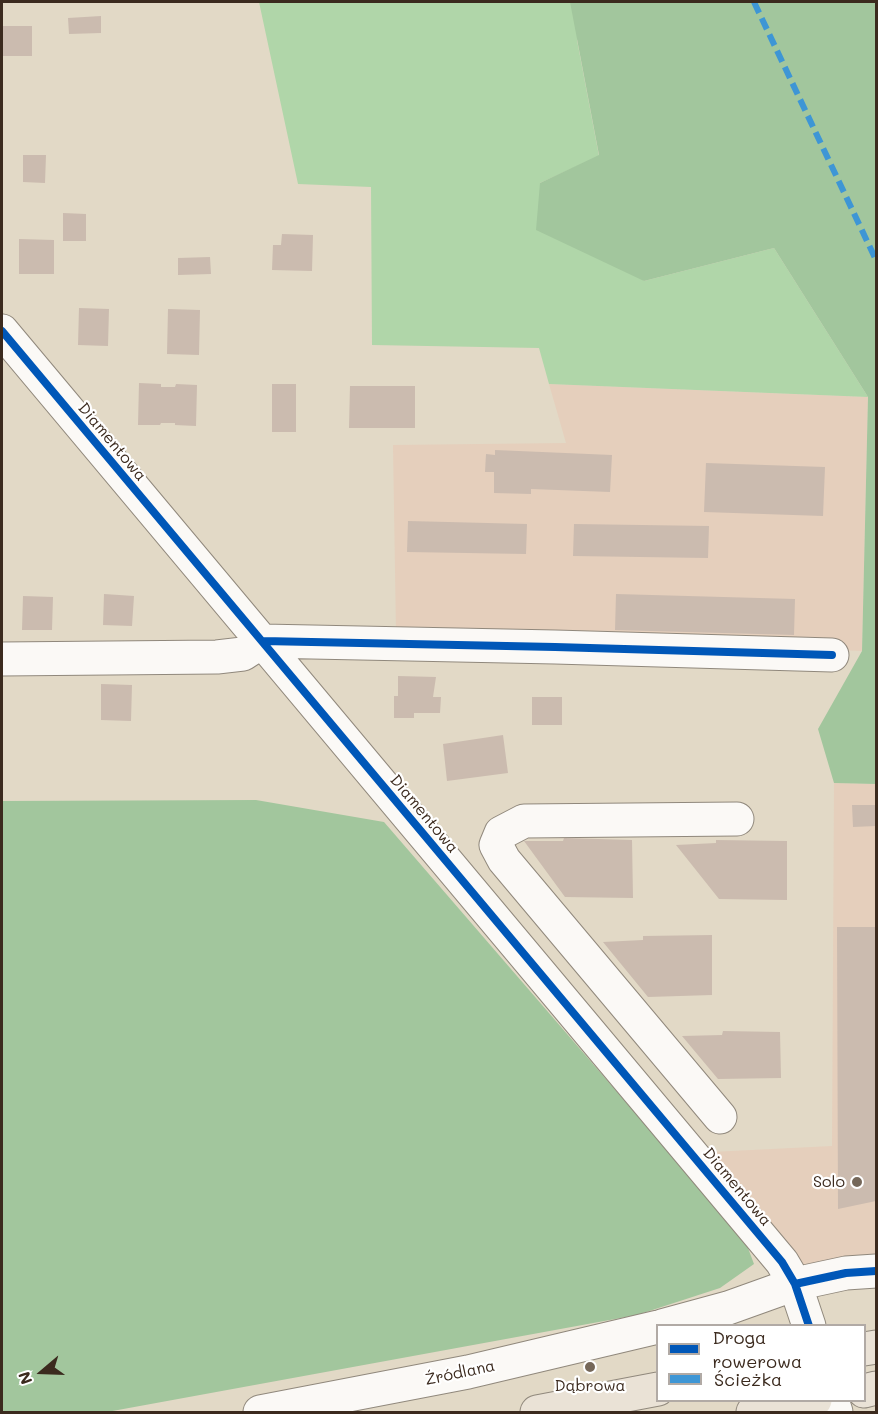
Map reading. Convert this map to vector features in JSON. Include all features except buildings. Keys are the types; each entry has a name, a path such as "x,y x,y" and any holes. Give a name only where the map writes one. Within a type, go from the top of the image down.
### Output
{"main road":[{"path":"537,1413 656,1389"},
{"path":"753,1413 810,1402"}],"street":[{"name":"Diamentowa","path":"2,331 782,1262 795,1284 808,1324"},
{"path":"2,658 217,657 243,654 263,642 543,646 832,655"},
{"path":"720,1117 504,860 496,845 501,833 524,821 737,819"},
{"path":"592,1033 626,1003"},
{"name":"Źródlana","path":"668,1324 728,1308 795,1284 846,1273 876,1270"},
{"name":"Źródlana","path":"260,1413 468,1372 656,1327"}],"shaded area":[{"path":"549,384 868,397 862,651 396,633 393,445 566,443"},
{"path":"834,783 876,784 876,1260 804,1268 711,1152 832,1146"}],"green space":[{"path":"259,2 609,2 577,40 599,156 540,183 644,281 774,248 868,397 549,384 539,348 372,345 371,187 298,184"},
{"path":"570,2 876,2 876,784 834,783 818,729 862,651 868,397 774,248 644,281 536,230 540,183 599,155"},
{"path":"256,800 384,822 745,1240 754,1264 720,1288 637,1315 107,1412 2,1412 2,801"}],"marked path":[{"path":"754,2 876,260"}],"cycle path":[{"path":"2,331 782,1262 795,1284 808,1324"},
{"path":"263,641 832,655"},
{"path":"795,1284 846,1273 876,1271"}],"place":[{"name":"Solo","path":"857,1182"},
{"name":"Dąbrowa","path":"590,1367"}]}
